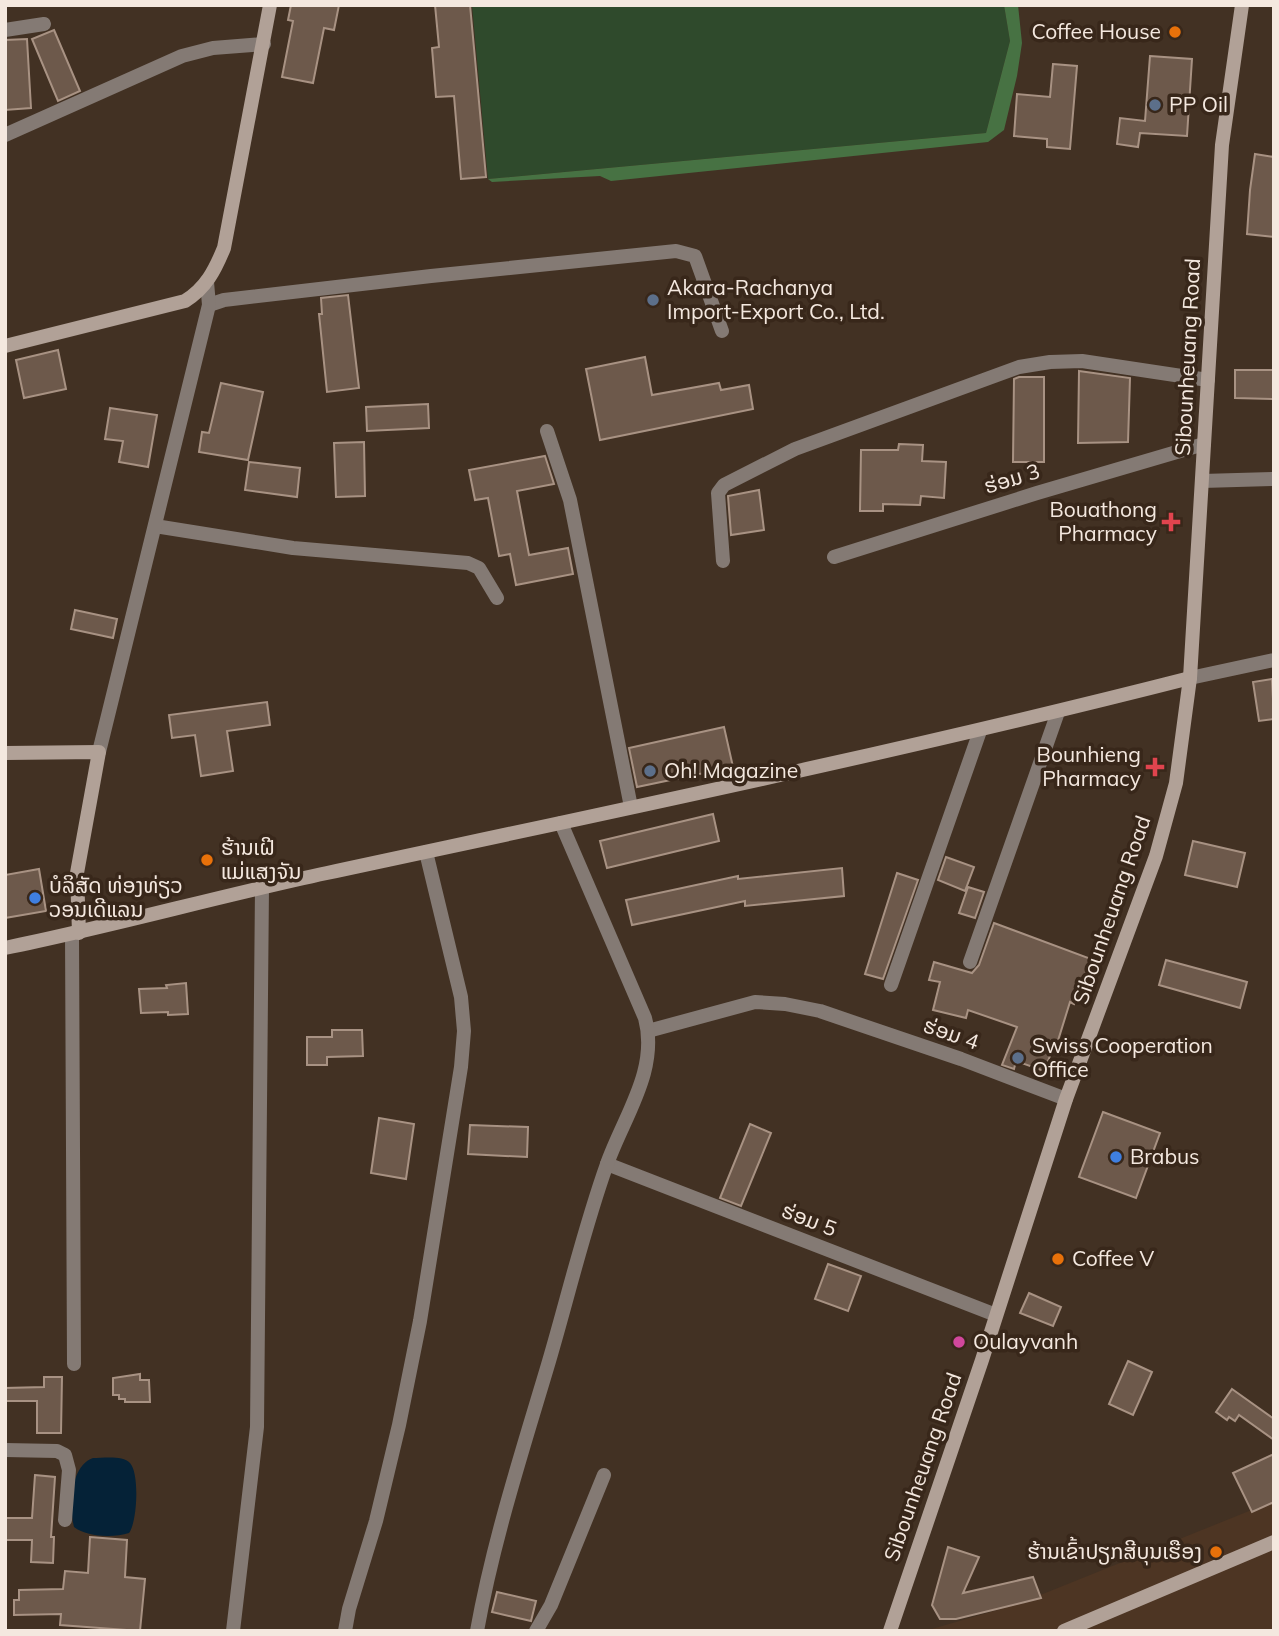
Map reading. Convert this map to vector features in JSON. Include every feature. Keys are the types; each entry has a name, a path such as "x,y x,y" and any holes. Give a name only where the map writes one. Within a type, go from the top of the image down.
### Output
{"street":[{"path":"5,346 185,301 198,293 207,282 224,248 270,5"},
{"name":"Sibounheuang Road","path":"890,1631 1066,1099 1156,856 1176,783 1190,678 1222,145 1242,5"},
{"path":"5,30 44,24"},
{"path":"5,135 182,56 213,48 264,44"},
{"path":"209,305 224,300 431,276 676,251 695,256 722,331"},
{"path":"74,1364 77,873 99,752 209,305 207,282"},
{"path":"723,561 718,493 724,485 795,449 1019,367 1082,361 1208,380"},
{"path":"547,431 570,500 631,807"},
{"name":"ຮ່ອມ 3","path":"834,558 1037,493 1204,444"},
{"path":"1202,481 1274,479"},
{"path":"155,526 293,548 468,563 479,568 497,598"},
{"path":"5,948 262,887 980,731 1190,678 1274,660"},
{"path":"970,962 1058,712"},
{"path":"891,985 980,731"},
{"path":"5,753 99,752"},
{"path":"477,1631 485,1586 506,1507 607,1164 647,1068 648,1031 561,823"},
{"path":"345,1631 349,1608 376,1521 420,1321 464,1031 461,996 426,852"},
{"path":"233,1631 257,1427 262,887"},
{"name":"ຮ່ອມ 4","path":"648,1031 755,1002 785,1004 820,1012 961,1059 1066,1099"},
{"name":"ຮ່ອມ 5","path":"607,1164 996,1315"},
{"path":"5,1450 57,1451 65,1455 69,1470 65,1520"},
{"path":"536,1631 551,1605 604,1475"},
{"path":"1064,1631 1274,1542"},
{"path":"900,1600 901,1631"}],"shaded area":[{"path":"1274,1501 1274,1631 925,1631 1018,1604"}],"green space":[{"path":"472,5 1004,5 1010,41 986,133 488,179"},
{"path":"1004,5 1018,5 1022,43 1004,130 988,142 611,181 600,176 492,182 488,179 986,133 1010,41"}],"water":[{"path":"93,1458 127,1460 133,1469 136,1498 134,1519 129,1533 100,1536 74,1527 73,1488 80,1469 85,1462"}],"building":[{"path":"291,5 339,5 334,30 324,28 313,83 282,77 293,21 288,20"},
{"path":"435,5 470,5 486,177 461,179 454,96 436,97 432,48 439,47"},
{"path":"54,30 80,91 58,101 32,39"},
{"path":"27,39 31,108 5,110 5,40"},
{"path":"1150,56 1192,59 1187,136 1140,133 1138,147 1117,144 1120,118 1145,121"},
{"path":"1053,64 1077,66 1070,149 1047,147 1047,139 1014,136 1017,94 1050,97"},
{"path":"1255,154 1274,157 1274,237 1247,234"},
{"path":"348,295 359,388 327,392 319,314 322,314 321,298"},
{"path":"58,350 66,389 24,398 16,360"},
{"path":"645,357 652,395 719,383 721,390 749,385 753,409 600,440 586,369"},
{"path":"1235,370 1274,370 1274,399 1235,398"},
{"path":"1079,371 1130,378 1128,442 1078,443"},
{"path":"1044,377 1044,462 1013,462 1014,379"},
{"path":"221,383 263,392 248,460 199,452 202,432 209,433"},
{"path":"428,404 429,428 367,431 366,407"},
{"path":"110,408 157,415 148,467 119,462 123,441 105,439"},
{"path":"364,442 365,496 336,497 334,443"},
{"path":"899,444 923,445 922,461 946,462 944,498 921,496 920,505 883,504 883,511 860,511 861,450 898,450"},
{"path":"545,456 554,484 517,491 529,555 568,548 573,574 516,585 510,554 499,556 488,498 475,500 469,470"},
{"path":"249,462 300,468 297,497 245,490"},
{"path":"759,490 764,530 731,535 728,496"},
{"path":"75,610 117,619 113,638 71,629"},
{"path":"1272,679 1274,719 1259,721 1253,682"},
{"path":"267,702 270,725 227,731 233,771 201,776 195,735 172,738 169,715"},
{"path":"724,727 733,767 637,787 629,748"},
{"path":"713,814 719,841 607,868 600,841"},
{"path":"1193,841 1245,853 1237,887 1185,875"},
{"path":"946,857 974,867 965,891 938,880"},
{"path":"842,868 844,896 745,906 745,901 632,925 626,900 738,876 738,879"},
{"path":"39,869 46,911 5,918 5,875"},
{"path":"897,873 918,880 883,979 865,974"},
{"path":"968,887 984,892 975,918 959,913"},
{"path":"994,923 1091,959 1074,1004 1070,1002 1056,1047 1054,1046 1044,1071 1016,1061 1014,1069 1002,1065 1017,1027 968,1010 966,1018 933,1010 940,982 929,980 934,962 972,973 979,965"},
{"path":"1166,960 1247,982 1240,1008 1159,985"},
{"path":"186,983 188,1014 141,1013 139,989 167,988 166,985"},
{"path":"332,1030 362,1030 363,1056 327,1057 327,1065 307,1065 307,1037 332,1037"},
{"path":"1103,1112 1160,1133 1136,1198 1079,1177"},
{"path":"379,1118 414,1124 406,1179 371,1173"},
{"path":"750,1124 771,1133 741,1206 720,1198"},
{"path":"470,1125 528,1127 527,1157 468,1154"},
{"path":"828,1264 861,1276 848,1311 815,1299"},
{"path":"1029,1293 1061,1307 1053,1326 1020,1313"},
{"path":"1128,1361 1152,1372 1133,1415 1109,1404"},
{"path":"140,1374 140,1380 149,1380 150,1402 125,1402 125,1399 119,1399 119,1395 113,1395 113,1378"},
{"path":"44,1377 62,1377 61,1433 37,1433 37,1401 5,1401 5,1388 44,1387"},
{"path":"1232,1389 1274,1419 1274,1440 1239,1415 1235,1421 1229,1417 1227,1420 1216,1412"},
{"path":"1274,1454 1274,1502 1252,1512 1233,1473"},
{"path":"35,1475 55,1477 51,1537 54,1537 53,1563 31,1562 32,1540 5,1540 5,1518 32,1518"},
{"path":"90,1537 127,1540 125,1577 145,1579 140,1631 60,1625 61,1614 14,1615 14,1600 19,1600 19,1590 63,1589 65,1571 88,1573"},
{"path":"948,1547 979,1557 963,1593 1033,1577 1041,1598 956,1619 940,1619 932,1605"},
{"path":"497,1592 536,1601 531,1621 492,1612"}],"place":[{"name":"Coffee House","path":"1175,32"},
{"name":"PP Oil","path":"1155,105"},
{"name":"Akara-Rachanya Import-Export Co., Ltd.","path":"653,300"},
{"name":"Bouathong Pharmacy","path":"1171,522"},
{"name":"Bounhieng Pharmacy","path":"1155,767"},
{"name":"Oh! Magazine","path":"650,771"},
{"name":"ຮ້ານເຝີ ແມ່ແສງຈັນ","path":"207,860"},
{"name":"ບໍລິສັດ ທ່ອງທ່ຽວ ວອນເດີແລນ","path":"35,898"},
{"name":"Swiss Cooperation Office","path":"1018,1058"},
{"name":"Brabus","path":"1116,1157"},
{"name":"Coffee V","path":"1058,1259"},
{"name":"Oulayvanh","path":"959,1342"},
{"name":"ຮ້ານເຂົ້າປຽກສີບຸນເຮືອງ","path":"1216,1552"}]}
